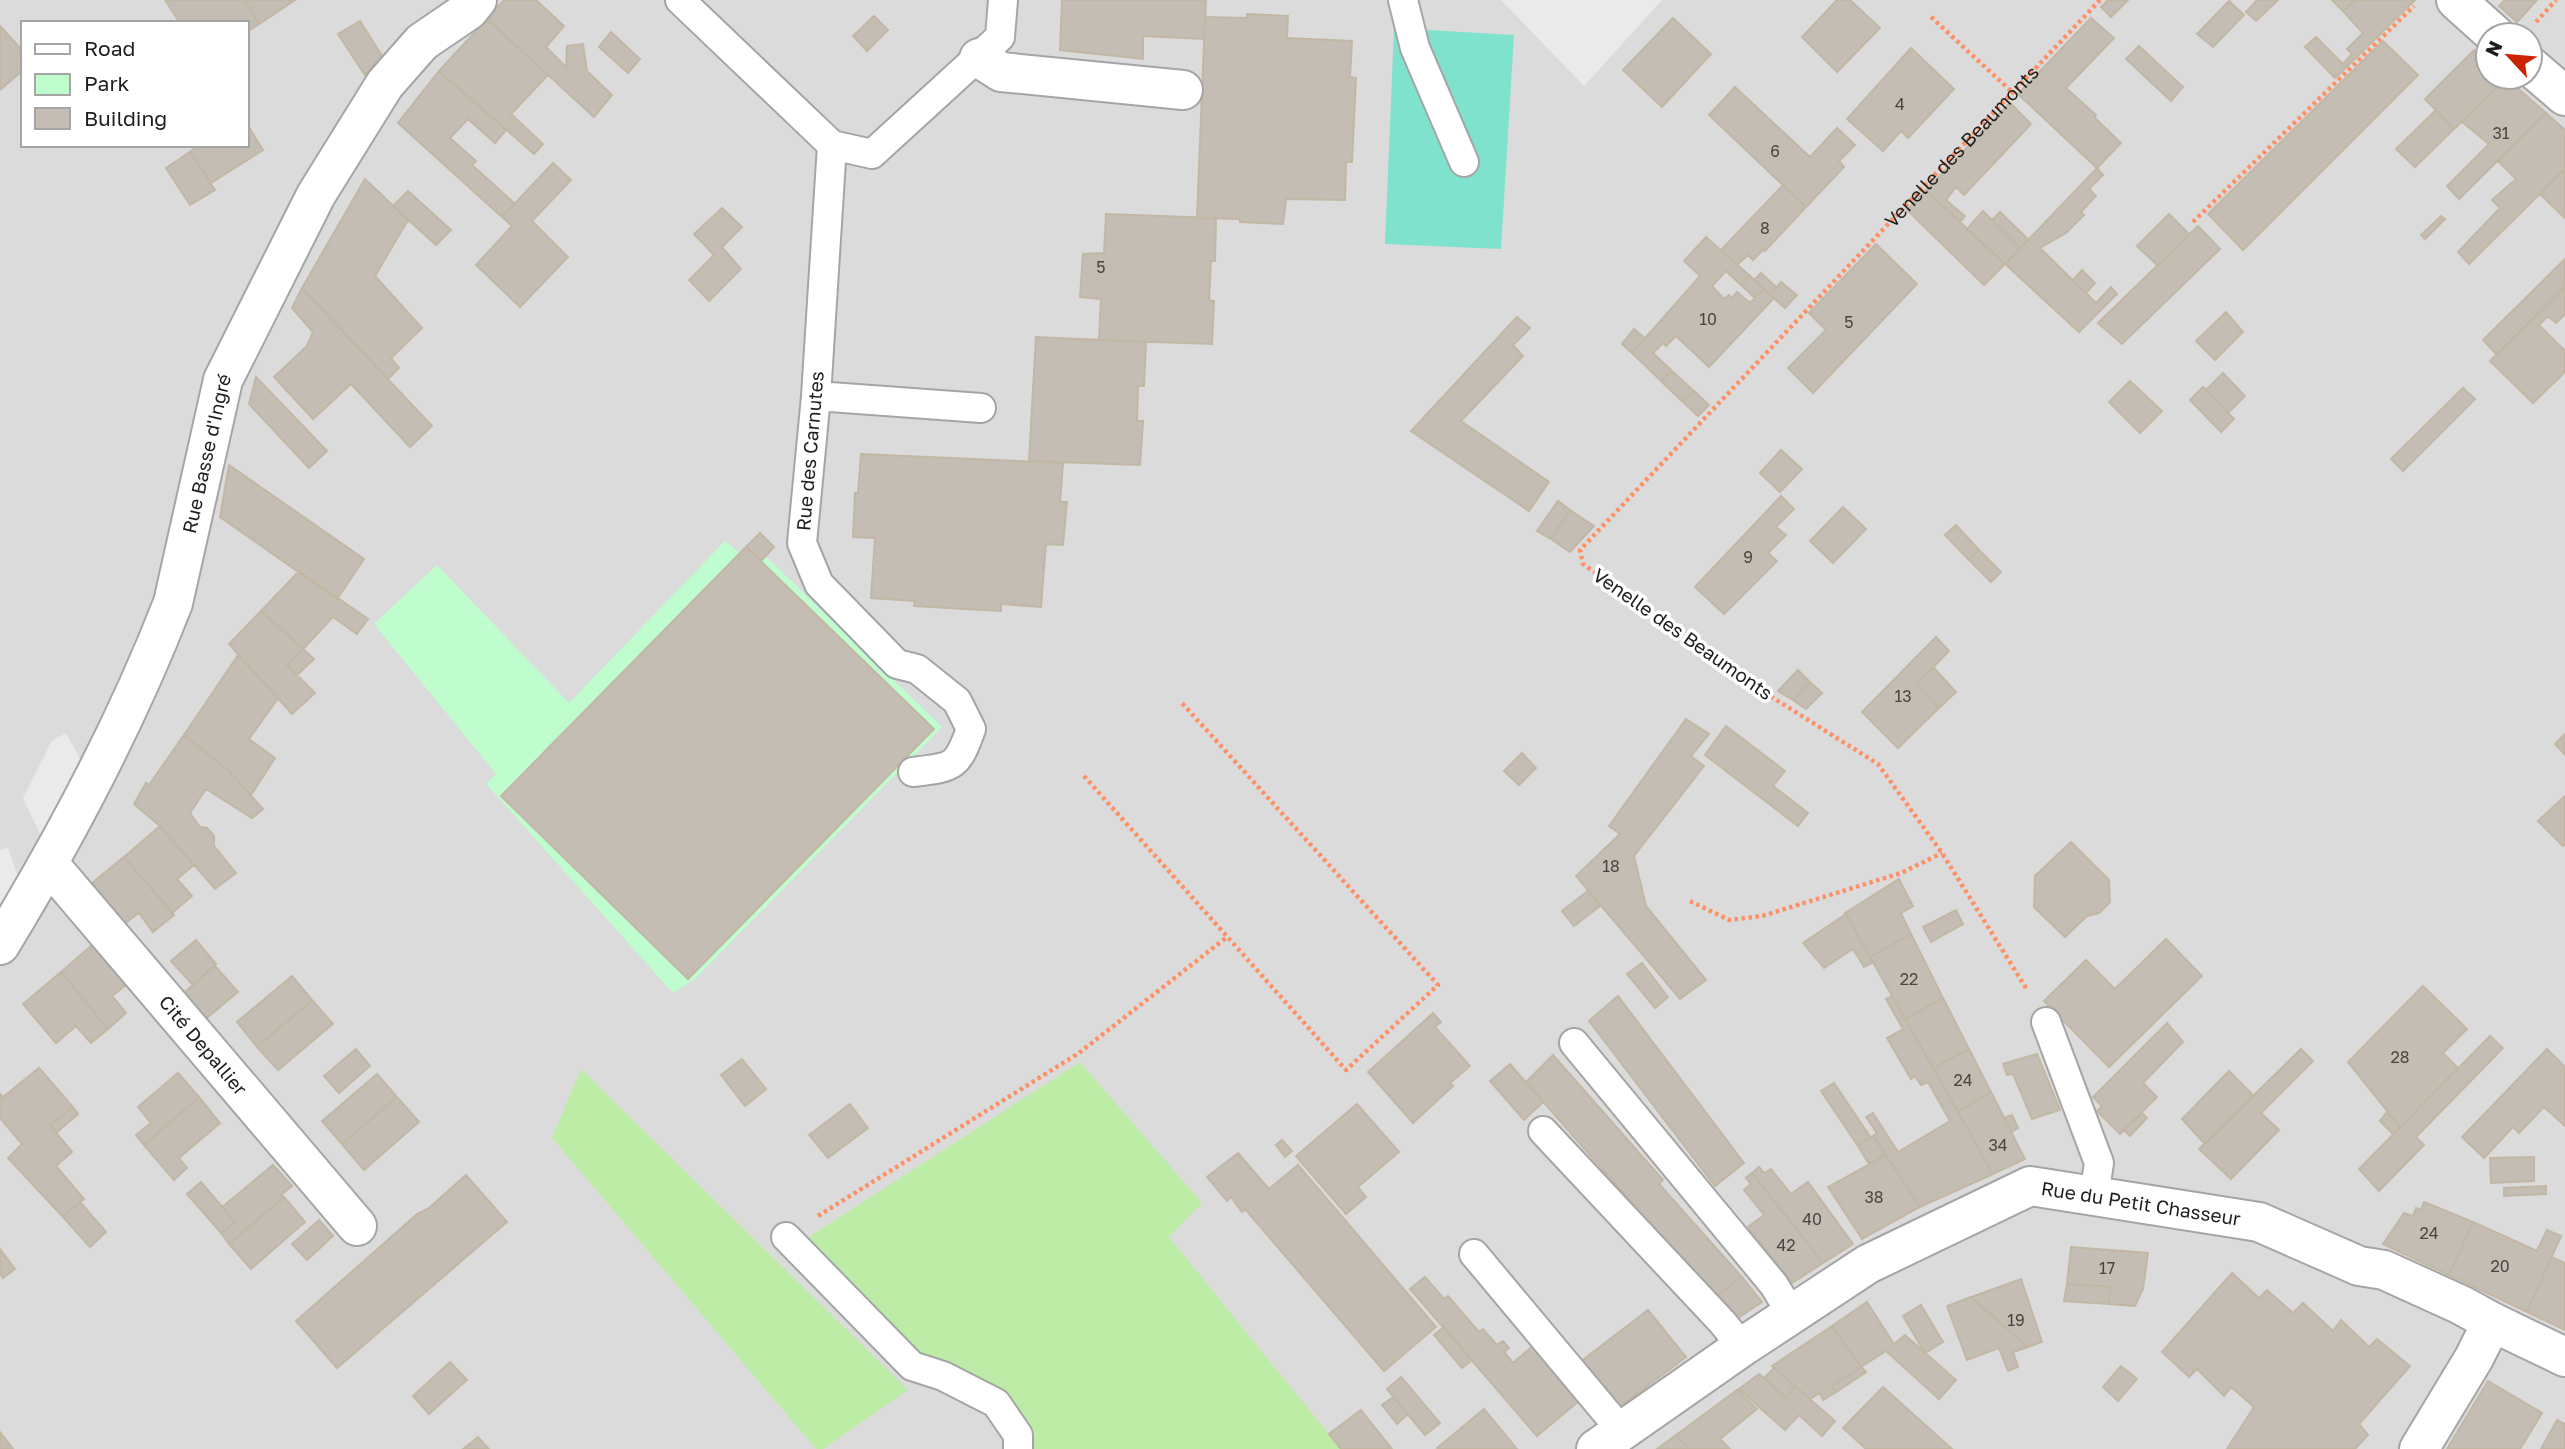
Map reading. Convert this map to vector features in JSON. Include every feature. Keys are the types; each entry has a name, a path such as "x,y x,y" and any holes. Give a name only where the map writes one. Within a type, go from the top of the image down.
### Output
{"street":[{"name":"Rue Basse d'Ingré","path":"0,945 49,864 108,755 173,603 223,380 316,195 385,84 422,42 468,10 477,0"},
{"path":"2456,0 2479,21"},
{"path":"979,58 1001,72 1183,90"},
{"path":"2544,78 2565,96"},
{"name":"Cité Depallier","path":"49,864 357,1226"},
{"name":"Rue du Petit Chasseur","path":"1608,1440 1868,1264 2030,1186 2259,1222 2359,1266 2384,1270 2565,1356"},
{"path":"2418,1449 2474,1358 2492,1322"}],"lane":[{"path":"680,0 832,145 872,154 1000,37 1003,0"},
{"path":"1403,0 1415,48 1464,162"},
{"name":"Rue des Carnutes","path":"832,145 816,397 802,542 819,584 897,664 917,669 957,701 971,729 961,755 945,768 914,772"},
{"path":"816,397 981,408"},
{"path":"2046,1022 2099,1163 2094,1195"},
{"path":"1574,1042 1774,1285 1793,1315"},
{"path":"1543,1131 1723,1323 1742,1347"},
{"path":"786,1237 912,1366 943,1376 996,1404 1018,1435 1018,1449"},
{"path":"1474,1254 1608,1440"}],"path":[{"name":"Venelle des Beaumonts","path":"2046,1022 1942,853 1878,764 1740,677 1583,564 1580,550 2100,0"},
{"path":"2193,222 2419,0"},
{"path":"2536,21 2556,0"},
{"path":"1931,17 2012,92"},
{"path":"1084,776 1346,1070 1438,985 1181,702"},
{"path":"1690,901 1729,920 1762,916 1901,873 1942,853"},
{"path":"786,1237 1079,1054 1227,937"}],"shaded area":[{"path":"0,0 2565,0 2565,1449 0,1449"},
{"path":"1501,0 1662,0 1584,86"},
{"path":"1394,28 1514,35 1501,249 1385,244"},
{"path":"66,733 84,766 42,838 23,798 52,741"},
{"path":"8,848 18,877 0,907 0,850"}],"green space":[{"path":"725,541 740,553 751,542 942,727 696,978 673,993 486,784 496,774 374,624 437,565 569,703"},
{"path":"1080,1062 1202,1203 1169,1237 1341,1449 1026,1449 1013,1407 992,1384 920,1358 804,1240"},
{"path":"581,1069 908,1390 823,1449 816,1449 552,1138"}],"building":[{"path":"165,0 244,0 259,24 248,31 248,21 179,21"},
{"path":"244,0 295,0 259,24"},
{"path":"504,0 536,0 564,26 546,47 566,67 567,46 583,44 587,71 612,95 594,117 487,19"},
{"path":"1062,0 1206,0 1204,39 1143,36 1143,59 1060,50"},
{"path":"1837,0 1850,0 1880,28 1837,72 1802,37"},
{"path":"2108,0 2128,0 2111,17 2101,7"},
{"path":"2257,0 2278,0 2256,21 2246,12"},
{"path":"2332,0 2355,0 2343,11"},
{"path":"2355,0 2415,0 2335,78 2305,47 2316,37 2343,64 2352,54 2347,49 2363,33 2343,11"},
{"path":"2505,0 2537,0 2518,21 2499,6"},
{"path":"2229,1 2244,15 2213,47 2197,34"},
{"path":"1247,14 1288,16 1287,38 1352,41 1350,77 1356,78 1352,162 1346,162 1345,200 1286,199 1283,224 1197,218 1205,17 1247,18"},
{"path":"874,16 888,30 867,51 853,36"},
{"path":"1673,18 1711,54 1662,107 1623,70"},
{"path":"2091,18 2114,38 2066,88 2096,115 2094,117 2121,143 2097,168 2018,94"},
{"path":"487,19 548,75 511,114 543,144 534,154 439,71"},
{"path":"360,21 382,56 365,75 338,34"},
{"path":"0,26 21,49 21,72 0,90"},
{"path":"611,32 640,59 628,73 599,47"},
{"path":"2383,41 2418,75 2243,250 2208,214"},
{"path":"2139,46 2183,87 2171,101 2126,59"},
{"path":"1911,48 1954,89 1908,138 1901,131 1883,151 1847,119"},
{"path":"2474,50 2474,91 2493,91 2454,129 2425,99"},
{"path":"439,71 506,130 495,143 468,119 450,138 476,161 472,165 515,204 502,217 398,123"},
{"path":"1735,87 1810,157 1837,128 1855,145 1839,161 1844,167 1806,207 1709,115"},
{"path":"2493,91 2521,91 2546,113 2459,199 2447,186 2489,144 2462,122"},
{"path":"2010,103 2031,124 1964,195 1956,187 1946,200 1965,216 1960,222 1926,190"},
{"path":"2436,110 2454,129 2415,167 2396,149"},
{"path":"2546,113 2565,130 2565,169 2469,264 2458,252 2500,208 2492,200 2516,179 2498,161"},
{"path":"248,126 263,150 211,183 190,152 196,147 248,147"},
{"path":"190,152 215,190 190,205 166,168"},
{"path":"553,163 571,180 532,221 568,257 520,307 476,265 512,226 502,217"},
{"path":"2097,168 2103,175 2089,189 2096,196 2081,212 2084,215 2066,233 2040,248 2096,303 2111,287 2117,294 2079,332 2005,264"},
{"path":"2565,169 2565,218 2540,194"},
{"path":"365,179 408,220 375,276 422,328 391,358 399,368 388,379 302,288"},
{"path":"1783,185 1806,207 1765,251 1764,249 1753,260 1748,255 1737,265 1721,250"},
{"path":"1926,190 2005,264 1984,285 1907,210"},
{"path":"408,191 451,230 436,245 393,206"},
{"path":"722,208 742,227 722,247 741,269 709,301 689,280 714,255 694,234"},
{"path":"1983,211 2020,248 2005,264 1967,229"},
{"path":"2000,212 2029,240 2020,248 1992,220"},
{"path":"1106,214 1216,218 1215,261 1211,261 1209,300 1214,301 1212,344 1099,340 1101,299 1080,297 1083,254 1104,253"},
{"path":"2169,214 2189,234 2158,266 2137,246"},
{"path":"2441,216 2445,219 2425,239 2421,235"},
{"path":"2198,226 2220,249 2122,344 2098,323"},
{"path":"1706,237 1749,275 1741,285 1726,271 1712,286 1724,299 1729,295 1732,298 1737,292 1750,303 1764,289 1774,298 1709,367 1676,336 1666,346 1663,343 1653,353 1672,371 1661,381 1632,353 1700,276 1684,261"},
{"path":"1876,244 1917,284 1813,393 1788,368 1826,330 1809,313"},
{"path":"2565,259 2565,287 2497,355 2483,340"},
{"path":"2082,270 2095,283 2086,293 2073,280"},
{"path":"1761,273 1777,288 1770,295 1754,280"},
{"path":"1749,275 1764,289 1755,298 1741,285"},
{"path":"1781,282 1797,295 1785,308 1770,295"},
{"path":"2565,287 2565,314 2556,323 2548,316 2539,325 2565,351 2565,372 2533,403 2490,361"},
{"path":"302,288 432,426 410,447 351,384 313,419 274,377 307,346 313,332 292,308"},
{"path":"2226,312 2243,332 2215,360 2196,341"},
{"path":"1517,317 1530,328 1513,345 1523,356 1461,421 1549,482 1529,511 1411,431"},
{"path":"1634,329 1645,338 1632,353 1622,344"},
{"path":"1036,337 1146,342 1144,386 1138,386 1137,421 1143,421 1140,465 1029,461"},
{"path":"1672,371 1694,391 1683,402 1661,381"},
{"path":"2223,373 2245,396 2228,413 2206,390"},
{"path":"256,377 327,451 309,468 249,404"},
{"path":"2130,381 2162,411 2140,433 2109,402"},
{"path":"2203,387 2234,419 2221,432 2190,400"},
{"path":"2463,388 2475,399 2403,471 2391,459"},
{"path":"1694,391 1709,405 1698,416 1683,402"},
{"path":"1781,450 1802,469 1780,492 1760,473"},
{"path":"861,454 1063,463 1060,502 1067,502 1063,545 1046,544 1041,607 1001,604 1001,611 914,606 915,601 871,598 875,538 853,537 855,493 858,493"},
{"path":"229,465 364,559 337,599 220,517"},
{"path":"1781,496 1794,509 1776,527 1786,535 1768,553 1777,561 1724,614 1695,587"},
{"path":"1558,501 1570,510 1551,539 1537,531"},
{"path":"1843,507 1866,529 1833,563 1810,541"},
{"path":"1570,510 1594,526 1570,552 1551,539"},
{"path":"1956,525 1979,550 1969,560 1945,535"},
{"path":"760,533 774,547 761,561 746,547"},
{"path":"746,547 934,729 688,979 501,796"},
{"path":"1979,550 2001,572 1991,582 1969,560"},
{"path":"299,571 368,619 357,634 333,617 303,649 261,611"},
{"path":"261,611 303,649 287,665 315,693 292,714 229,644"},
{"path":"1936,637 1949,651 1916,685 1939,708 1898,748 1862,712"},
{"path":"303,649 314,659 297,675 287,665"},
{"path":"238,655 278,698 249,739 275,758 251,795 228,770 184,735"},
{"path":"1933,667 1956,692 1939,708 1916,685"},
{"path":"1798,670 1810,682 1793,700 1778,691"},
{"path":"1810,682 1822,693 1806,709 1793,700"},
{"path":"1686,719 1709,734 1691,756 1704,766 1634,856 1646,906 1706,980 1680,999 1576,876 1620,834 1609,826"},
{"path":"1726,726 1785,771 1773,786 1808,813 1798,826 1705,755"},
{"path":"2565,734 2565,755 2555,744"},
{"path":"184,735 228,770 263,809 252,818 206,789 190,813 200,827 207,828 214,836 214,846 236,873 215,889 160,826 134,804 146,783 149,785"},
{"path":"1522,753 1536,768 1519,785 1504,771"},
{"path":"2565,796 2565,844 2563,846 2538,821"},
{"path":"160,826 194,865 177,879 192,896 172,913 124,857"},
{"path":"2071,842 2109,880 2110,902 2099,913 2087,916 2065,937 2034,907 2035,876"},
{"path":"124,857 174,915 153,932 139,913 120,927 86,888"},
{"path":"1899,879 1913,906 1901,913 1911,934 1870,957 1845,913"},
{"path":"1588,891 1600,906 1574,926 1562,911"},
{"path":"1956,910 1963,924 1931,942 1923,927"},
{"path":"1846,914 1873,962 1864,967 1853,949 1824,968 1803,943"},
{"path":"1911,934 1943,998 1905,1019 1870,957"},
{"path":"2166,939 2202,976 2109,1067 2044,1001 2086,960 2115,989"},
{"path":"98,940 132,980 112,996 126,1013 108,1029 61,972"},
{"path":"196,940 216,964 193,985 171,961"},
{"path":"1642,963 1668,997 1655,1008 1627,974"},
{"path":"215,966 238,992 202,1022 180,996"},
{"path":"61,972 108,1029 91,1043 76,1026 56,1043 23,1004"},
{"path":"292,976 312,1000 257,1047 237,1022"},
{"path":"2423,986 2467,1029 2443,1053 2458,1068 2400,1127 2348,1062"},
{"path":"1618,996 1744,1163 1715,1186 1589,1021"},
{"path":"1892,996 1993,1174 1920,1207 1873,1136 1877,1133 1866,1117 1873,1113 1898,1152 1950,1121 1928,1082 1921,1085 1915,1076 1911,1079 1887,1038 1903,1029 1886,999"},
{"path":"1943,998 1969,1049 1933,1068 1905,1019"},
{"path":"312,1000 333,1024 278,1070 257,1047"},
{"path":"1433,1013 1441,1022 1435,1027 1470,1066 1450,1083 1453,1086 1413,1123 1368,1072"},
{"path":"2167,1023 2183,1042 2143,1083 2157,1097 2120,1134 2097,1111 2102,1106 2093,1097"},
{"path":"2490,1036 2503,1048 2416,1137 2424,1145 2379,1191 2359,1169"},
{"path":"356,1049 370,1066 339,1093 324,1076"},
{"path":"1969,1049 1991,1092 1958,1112 1933,1068"},
{"path":"2301,1049 2313,1061 2261,1113 2279,1130 2231,1179 2199,1149"},
{"path":"2547,1049 2565,1067 2565,1126 2544,1107 2519,1133 2513,1127 2484,1158 2462,1137"},
{"path":"2037,1054 2060,1110 2032,1119 2013,1074 2007,1075 2003,1064"},
{"path":"1553,1055 1663,1180 1659,1184 1741,1276 1715,1298 1526,1082"},
{"path":"742,1059 766,1089 745,1106 721,1075"},
{"path":"1510,1064 1543,1102 1524,1120 1490,1081"},
{"path":"39,1068 73,1107 50,1125 72,1152 56,1166 84,1199 63,1217 8,1158 22,1144 0,1118 0,1094 3,1097"},
{"path":"2229,1071 2254,1096 2205,1144 2182,1119"},
{"path":"178,1073 199,1097 144,1145 136,1135 151,1123 138,1107"},
{"path":"377,1074 397,1097 342,1144 322,1121"},
{"path":"1834,1083 1871,1138 1858,1146 1821,1091"},
{"path":"1991,1092 2025,1159 1993,1174 1958,1112"},
{"path":"199,1097 220,1123 179,1158 187,1168 174,1180 144,1145"},
{"path":"397,1097 419,1122 364,1170 342,1144"},
{"path":"850,1104 868,1128 828,1158 809,1135"},
{"path":"1357,1104 1399,1152 1358,1187 1366,1197 1346,1214 1296,1156"},
{"path":"73,1107 78,1114 56,1133 50,1125"},
{"path":"2387,1112 2400,1127 2393,1134 2380,1121"},
{"path":"2142,1113 2147,1118 2130,1136 2124,1130"},
{"path":"2012,1115 2018,1128 2011,1132 2004,1118"},
{"path":"1873,1136 1886,1155 1869,1164 1858,1146"},
{"path":"1282,1140 1292,1151 1285,1157 1276,1145"},
{"path":"1238,1153 1269,1189 1298,1165 1436,1327 1384,1371 1245,1209 1242,1212 1231,1197 1227,1201 1207,1177"},
{"path":"1886,1155 1920,1207 1862,1239 1828,1187"},
{"path":"2534,1157 2534,1181 2491,1183 2490,1158"},
{"path":"273,1165 292,1186 281,1195 284,1197 229,1244 221,1233 235,1222 222,1207"},
{"path":"1759,1167 1764,1173 1771,1169 1791,1194 1808,1182 1853,1244 1823,1263 1752,1173"},
{"path":"1752,1173 1823,1263 1792,1283 1748,1227 1764,1215 1744,1190 1751,1184 1746,1178"},
{"path":"466,1175 507,1222 337,1368 296,1321 417,1214 429,1208"},
{"path":"201,1182 235,1222 221,1233 187,1194"},
{"path":"2546,1186 2546,1194 2504,1196 2504,1188"},
{"path":"284,1197 305,1222 251,1269 229,1244"},
{"path":"80,1202 106,1232 90,1247 63,1217"},
{"path":"2424,1202 2473,1222 2449,1275 2383,1244 2404,1213 2413,1216 2416,1208 2421,1210"},
{"path":"319,1220 333,1236 307,1260 292,1244"},
{"path":"2473,1222 2537,1251 2547,1230 2561,1236 2527,1312 2449,1275"},
{"path":"2071,1247 2148,1253 2143,1289 2135,1306 2108,1304 2111,1287 2067,1284"},
{"path":"0,1249 15,1269 3,1278 0,1274"},
{"path":"2551,1257 2565,1263 2565,1330 2527,1312"},
{"path":"2232,1273 2259,1298 2267,1290 2293,1313 2303,1303 2333,1331 2341,1320 2369,1347 2377,1339 2410,1366 2359,1424 2368,1435 2355,1449 2227,1449 2254,1407 2231,1387 2224,1396 2197,1369 2189,1377 2162,1352"},
{"path":"1741,1276 1762,1302 1735,1320 1715,1298"},
{"path":"1425,1277 1444,1299 1448,1296 1479,1332 1483,1329 1497,1345 1503,1341 1509,1348 1504,1352 1513,1363 1534,1345 1580,1400 1537,1436 1410,1289"},
{"path":"2021,1279 2042,1342 2028,1347 1971,1297"},
{"path":"2067,1284 2111,1287 2108,1304 2064,1301"},
{"path":"1971,1297 2028,1347 2013,1352 2018,1367 2008,1371 1999,1348 1967,1360 1947,1306"},
{"path":"1867,1302 1894,1344 1905,1335 1956,1380 1939,1399 1886,1351 1861,1367 1832,1326"},
{"path":"1921,1305 1943,1342 1925,1353 1903,1316"},
{"path":"1648,1310 1686,1357 1618,1408 1579,1363"},
{"path":"1832,1326 1861,1367 1832,1386 1836,1392 1823,1400 1820,1393 1810,1399 1772,1366"},
{"path":"1444,1327 1472,1360 1462,1368 1434,1335"},
{"path":"450,1362 467,1380 429,1414 413,1396"},
{"path":"2121,1366 2137,1379 2118,1401 2103,1387"},
{"path":"1861,1367 1866,1372 1836,1392 1832,1386"},
{"path":"1774,1368 1795,1386 1786,1398 1764,1378"},
{"path":"1759,1374 1786,1398 1795,1386 1835,1421 1822,1436 1799,1415 1785,1430 1739,1389"},
{"path":"1401,1377 1440,1423 1425,1435 1387,1389"},
{"path":"2488,1381 2542,1413 2520,1449 2447,1449"},
{"path":"1883,1387 1952,1449 1866,1449 1843,1428"},
{"path":"1737,1390 1757,1409 1720,1439 1730,1449 1690,1449 1676,1435"},
{"path":"1393,1397 1408,1414 1397,1424 1382,1405"},
{"path":"1484,1409 1517,1449 1437,1448"},
{"path":"1361,1410 1392,1449 1341,1449 1329,1434"},
{"path":"2557,1420 2565,1424 2565,1449 2541,1449"},
{"path":"0,1432 13,1449 0,1449"},
{"path":"1676,1435 1690,1449 1657,1449"},
{"path":"478,1437 489,1449 463,1449"}]}
